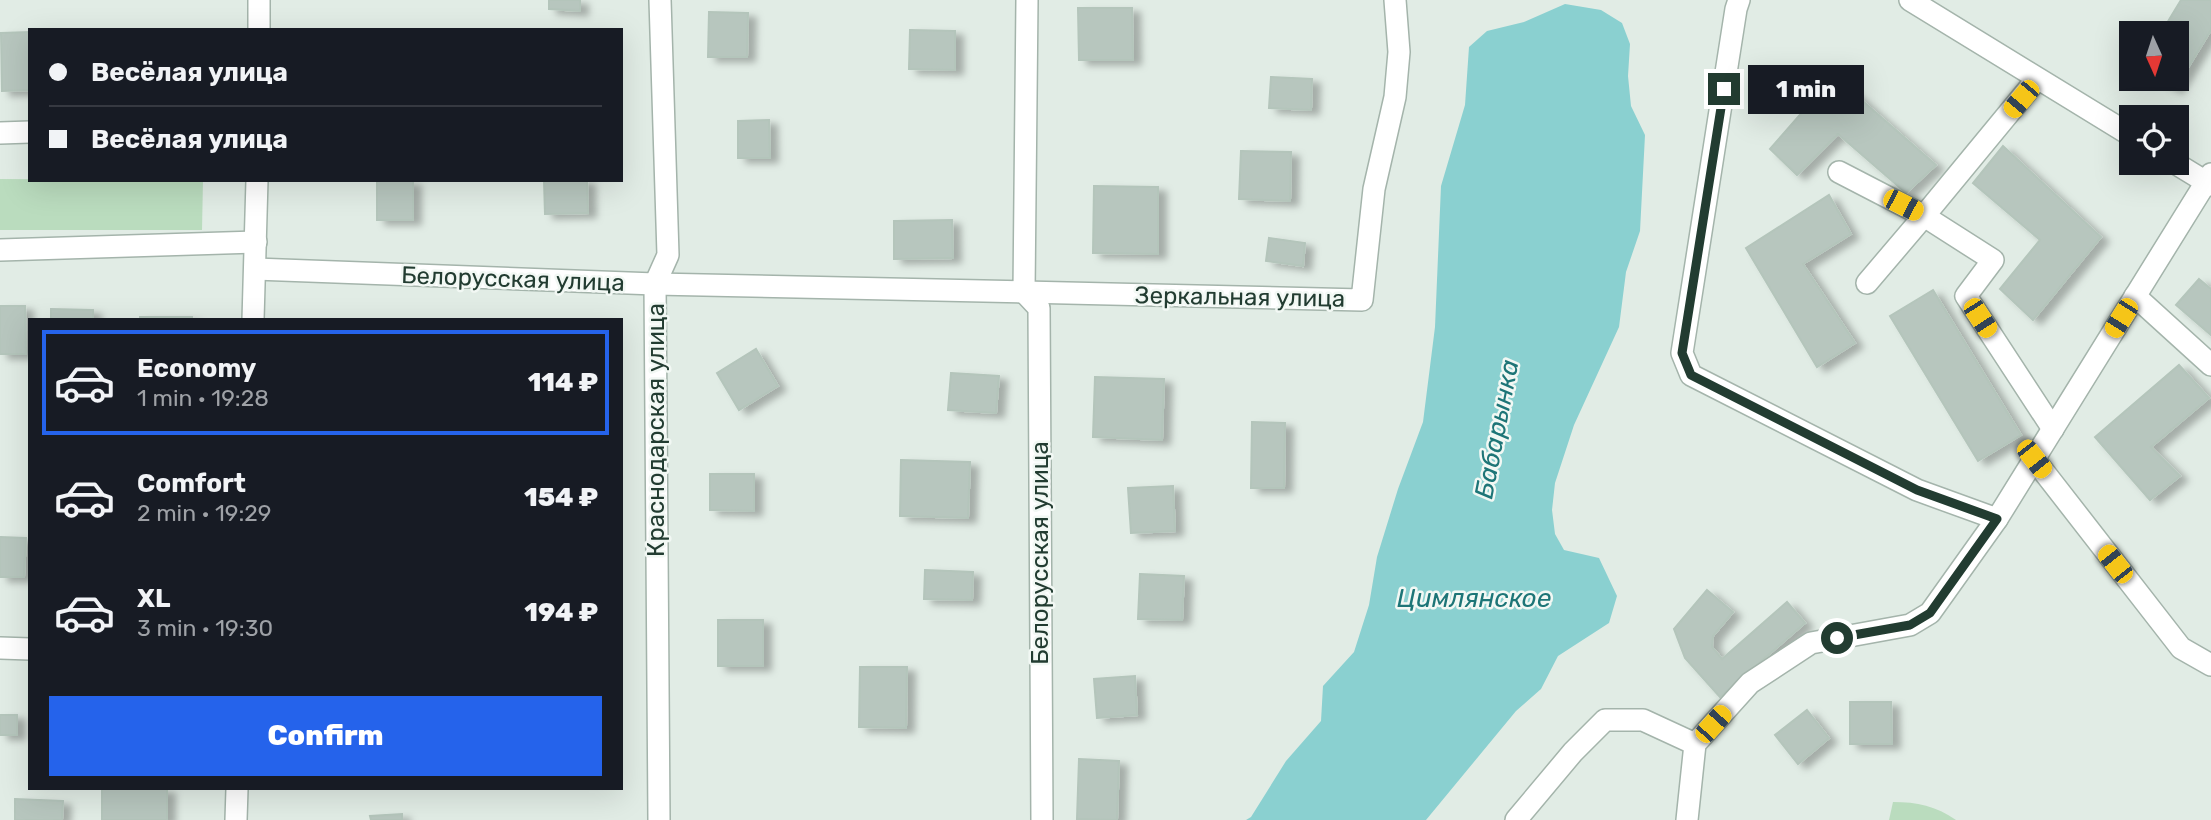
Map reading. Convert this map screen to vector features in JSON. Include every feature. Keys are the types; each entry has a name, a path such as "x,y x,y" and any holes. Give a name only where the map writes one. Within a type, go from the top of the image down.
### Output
{"street":[{"path":"259,0 259,28"},
{"name":"Краснодарская улица","path":"659,820 655,284 668,255 660,0"},
{"name":"Белорусская улица","path":"1027,0 1024,292 1038,308 1042,820"},
{"name":"Зеркальная улица","path":"1024,292 1362,300 1374,189 1395,97 1399,52 1395,0"},
{"path":"1740,0 1734,23 1682,353 1691,375 1917,490 1997,519"},
{"path":"1910,0 2119,128"},
{"path":"1867,283 2037,79"},
{"path":"0,133 28,132"},
{"path":"1687,820 1695,744 1750,683 1811,643 1910,625 1930,613 1997,519 2209,180 2189,170"},
{"path":"1839,172 1924,216 1993,260 1966,296 2053,429"},
{"path":"253,318 257,182"},
{"path":"0,250 256,242"},
{"name":"Белорусская улица","path":"255,269 655,284 1024,292"},
{"path":"2135,296 2211,365"},
{"path":"2034,459 2181,648 2211,665"},
{"path":"0,648 28,649"},
{"path":"1516,820 1573,752 1605,720 1643,720 1695,744"},
{"path":"236,820 237,790"}],"green space":[{"path":"0,179 28,179 28,182 203,182 202,230 0,230"},
{"path":"1893,802 1926,806 1956,820 1889,820"}],"water":[{"name":"Цимлянское","path":"1565,4 1601,10 1622,23 1630,44 1628,76 1631,106 1645,135 1640,231 1626,272 1619,327 1574,425 1555,483 1552,510 1555,534 1564,550 1599,558 1617,596 1609,623 1558,656 1541,689 1516,711 1426,820 1246,820 1251,817 1286,761 1321,721 1323,686 1354,652 1369,605 1377,557 1423,422 1435,327 1441,186 1465,105 1469,47 1487,31 1524,22"}],"building":[{"path":"549,0 580,0 580,11 549,9"},
{"path":"2181,0 2211,0 2211,30 2189,66 2189,21 2168,21"},
{"path":"1078,8 1132,8 1133,60 1079,60"},
{"path":"709,12 748,13 747,57 708,57"},
{"path":"910,30 955,31 955,70 909,69"},
{"path":"28,32 28,90 2,91 1,33"},
{"path":"1834,76 1936,165 1906,193 1838,134 1797,175 1770,149"},
{"path":"1271,77 1312,79 1311,110 1269,108"},
{"path":"769,120 770,158 738,158 738,121"},
{"path":"2003,146 2101,237 2033,320 2000,289 2040,240 1973,183"},
{"path":"1241,151 1291,152 1290,201 1239,199"},
{"path":"377,182 413,182 413,220 377,220"},
{"path":"544,182 587,182 588,213 545,214"},
{"path":"1094,186 1158,187 1158,254 1093,253"},
{"path":"1829,195 1851,234 1803,264 1855,343 1817,367 1746,248"},
{"path":"952,220 953,258 894,259 894,221"},
{"path":"1269,238 1305,243 1303,266 1266,261"},
{"path":"2199,279 2211,289 2211,335 2176,305"},
{"path":"1933,290 2021,435 1978,461 1890,316"},
{"path":"0,306 25,306 26,354 0,354"},
{"path":"51,309 93,310 93,318 51,318"},
{"path":"140,317 192,317 192,318"},
{"path":"756,349 778,386 739,410 717,373"},
{"path":"2179,365 2209,398 2151,447 2180,476 2150,500 2095,437"},
{"path":"951,373 999,376 996,413 948,410"},
{"path":"1095,377 1164,379 1162,440 1093,437"},
{"path":"1252,422 1285,423 1284,488 1251,488"},
{"path":"901,460 970,462 968,518 900,516"},
{"path":"710,474 754,474 754,511 710,510"},
{"path":"1173,486 1175,531 1131,533 1128,488"},
{"path":"0,537 26,538 24,577 0,577"},
{"path":"925,570 973,572 972,600 924,599"},
{"path":"1140,574 1184,576 1182,620 1138,619"},
{"path":"1707,590 1733,612 1713,636 1712,647 1722,659 1787,602 1805,623 1720,697 1685,658 1674,629"},
{"path":"718,620 763,620 763,666 718,666"},
{"path":"860,667 907,667 906,728 859,727"},
{"path":"1135,676 1137,715 1097,718 1094,679"},
{"path":"1850,702 1891,702 1892,744 1850,744"},
{"path":"1807,710 1829,738 1798,764 1775,735"},
{"path":"0,715 17,715 17,735 0,735"},
{"path":"1079,759 1119,761 1117,820 1077,819"},
{"path":"102,790 167,790 167,820 102,820"},
{"path":"15,799 63,801 62,820 15,820"},
{"path":"402,814 402,820 371,820 370,816"}],"route":[{"path":"1724,89 1682,353 1691,375 1917,490 1997,519 1930,613 1910,625 1837,638"}],"water label":[{"name":"Бабарынка","path":"1497,429"}]}
